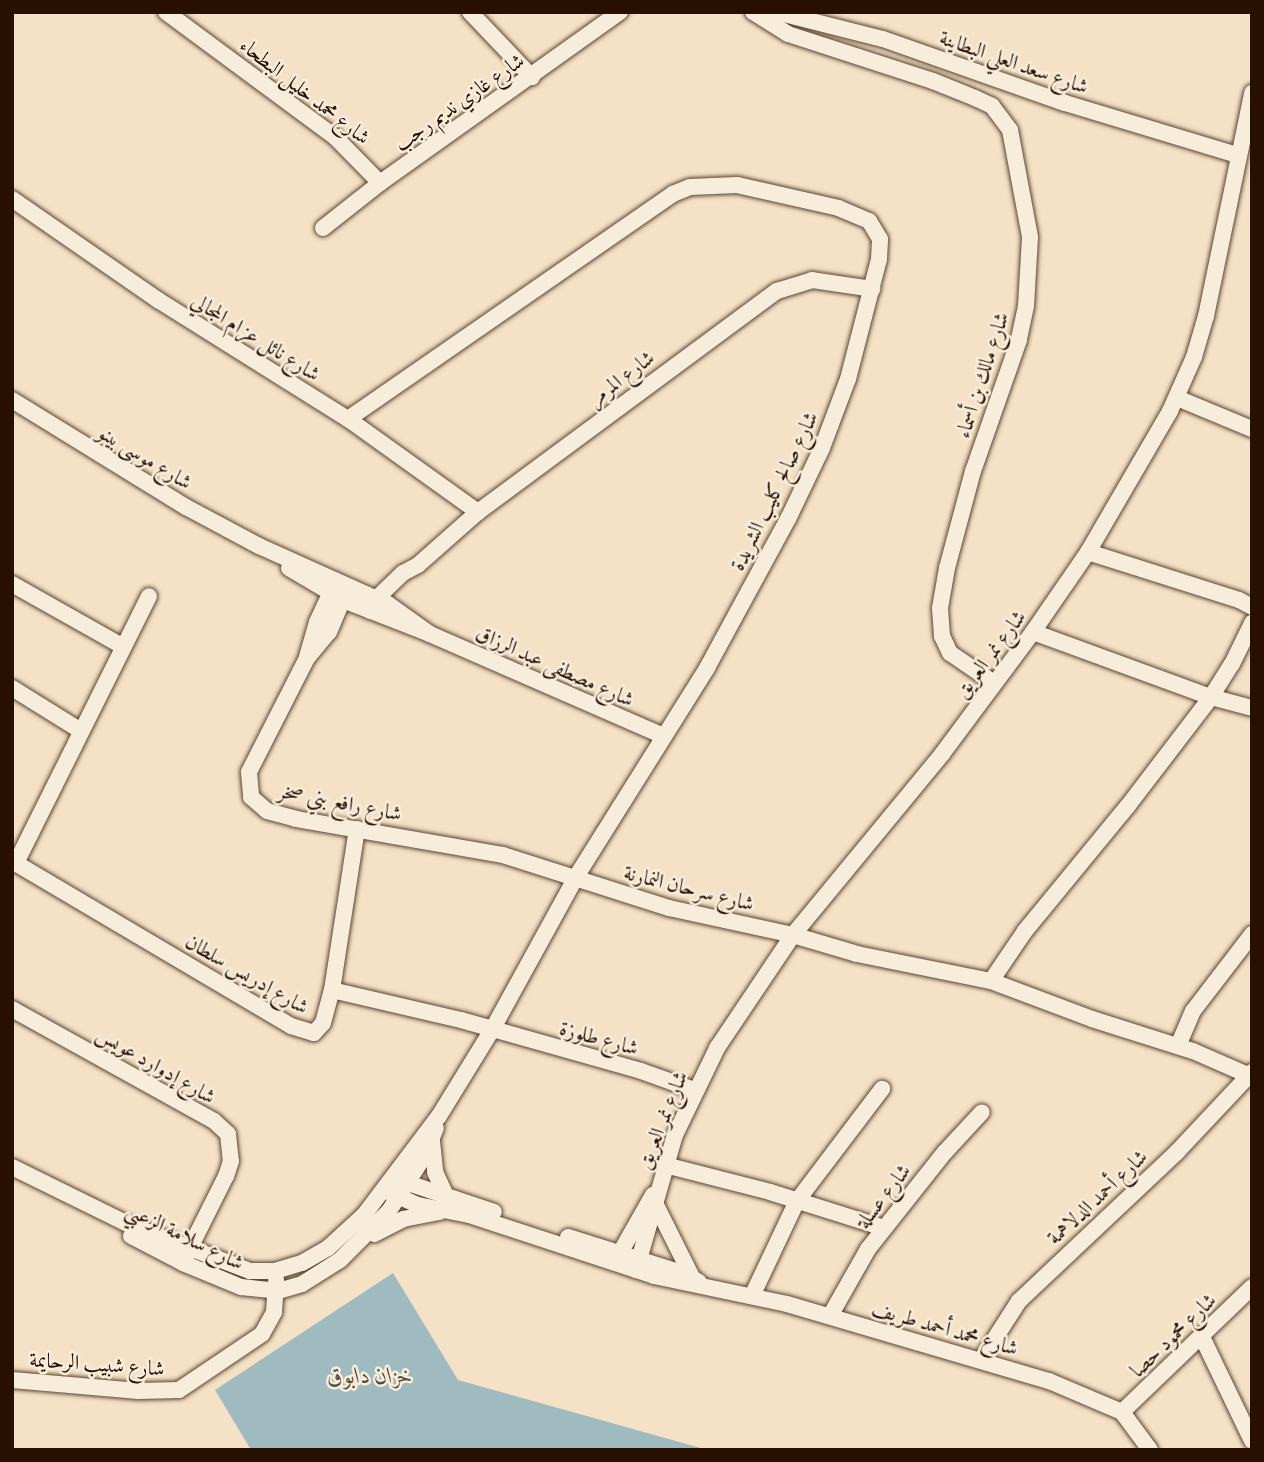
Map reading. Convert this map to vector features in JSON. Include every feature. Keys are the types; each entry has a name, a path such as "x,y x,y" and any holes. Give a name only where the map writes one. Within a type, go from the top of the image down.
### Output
{"street":[{"name":"شارع محمد خليل البطحاء","path":"166,12 335,138 380,183"},
{"path":"184,26 195,12"},
{"path":"470,12 532,77"},
{"name":"شارع غازي نديم رجب","path":"323,228 380,183 620,12"},
{"name":"شارع مالك بن أسماء","path":"753,12 788,34 933,81 992,106 1010,130 1030,237 1026,306 1019,340 963,505 940,608 942,636 950,653 994,683"},
{"name":"شارع سعد العلي البطاينة","path":"776,12 883,39 1065,103 1237,155"},
{"name":"شارع نمر العريق","path":"637,1264 665,1166 694,1090 738,1015 793,935 916,787 1033,632 1088,552 1177,398 1194,357 1206,316 1237,155 1252,93"},
{"name":"شارع صالح كليب الشريدة","path":"348,419 630,223 673,194 690,187 737,185 839,208 860,216 874,226 880,239 872,289 848,379 822,448 714,655 576,877"},
{"name":"شارع نائل عزام المجالي","path":"12,199 169,307 348,419 478,512"},
{"name":"شارع المرمر","path":"379,607 418,565 478,512 777,291 812,280 872,289"},
{"path":"1177,398 1252,429"},
{"name":"شارع موسى بينو","path":"12,400 186,507 339,590"},
{"path":"1088,552 1239,600 1252,607"},
{"path":"12,584 122,646"},
{"name":"شارع مصطفى عبد الرزاق","path":"339,590 379,607 430,634 663,736"},
{"name":"شارع رافع بني صخر","path":"339,590 252,764 248,789 256,804 267,811 296,819 503,855 576,877"},
{"path":"14,862 149,596"},
{"path":"991,981 1025,931 1127,807 1211,697 1232,664 1252,622"},
{"path":"1033,632 1211,697 1252,708"},
{"path":"12,688 81,731"},
{"name":"شارع إدريس سلطان","path":"14,862 301,1031 314,1033 319,1030 332,990 357,829"},
{"name":"شارع سرحان النمارنة","path":"576,877 669,908 793,935 857,954 991,981 1250,1074"},
{"name":"شارع سلامة الزعبي","path":"186,1256 250,1271 275,1271 302,1263 328,1248 396,1187 492,1030 576,877"},
{"path":"1178,1046 1193,1011 1252,934"},
{"name":"شارع طلوزة","path":"332,990 641,1071 694,1090"},
{"name":"شارع إدوارد عويس","path":"12,1009 202,1115 228,1134 231,1161 226,1176 186,1256"},
{"name":"شارع أحمد الدلاهمة","path":"981,1360 1018,1301 1177,1152 1250,1074"},
{"path":"752,1296 797,1200 882,1089"},
{"name":"شارع عسلة","path":"830,1316 850,1278 884,1228 945,1152 982,1112"},
{"name":"شارع سلامة الزعبي","path":"12,1167 241,1287 278,1291 312,1279 357,1244 432,1140 439,1116"},
{"path":"357,1244 403,1219 445,1203 435,1172 432,1140"},
{"path":"665,1166 797,1200 884,1228"},
{"name":"شارع محمد أحمد طريف","path":"396,1187 617,1257 680,1283 698,1282 830,1316 981,1360 1088,1395 1122,1412 1150,1450"},
{"path":"656,1197 698,1282"},
{"name":"شارع نمر العريق","path":"617,1257 656,1197"},
{"name":"شارع شبيب الرحايمة","path":"12,1380 139,1391 179,1390 262,1334 274,1312 278,1291 275,1271"},
{"name":"شارع محمود حصا","path":"1122,1412 1252,1287"},
{"path":"1202,1337 1252,1441"}],"water":[{"name":"خزان دابوق","path":"393,1273 458,1380 708,1450 251,1450 215,1390"}]}
